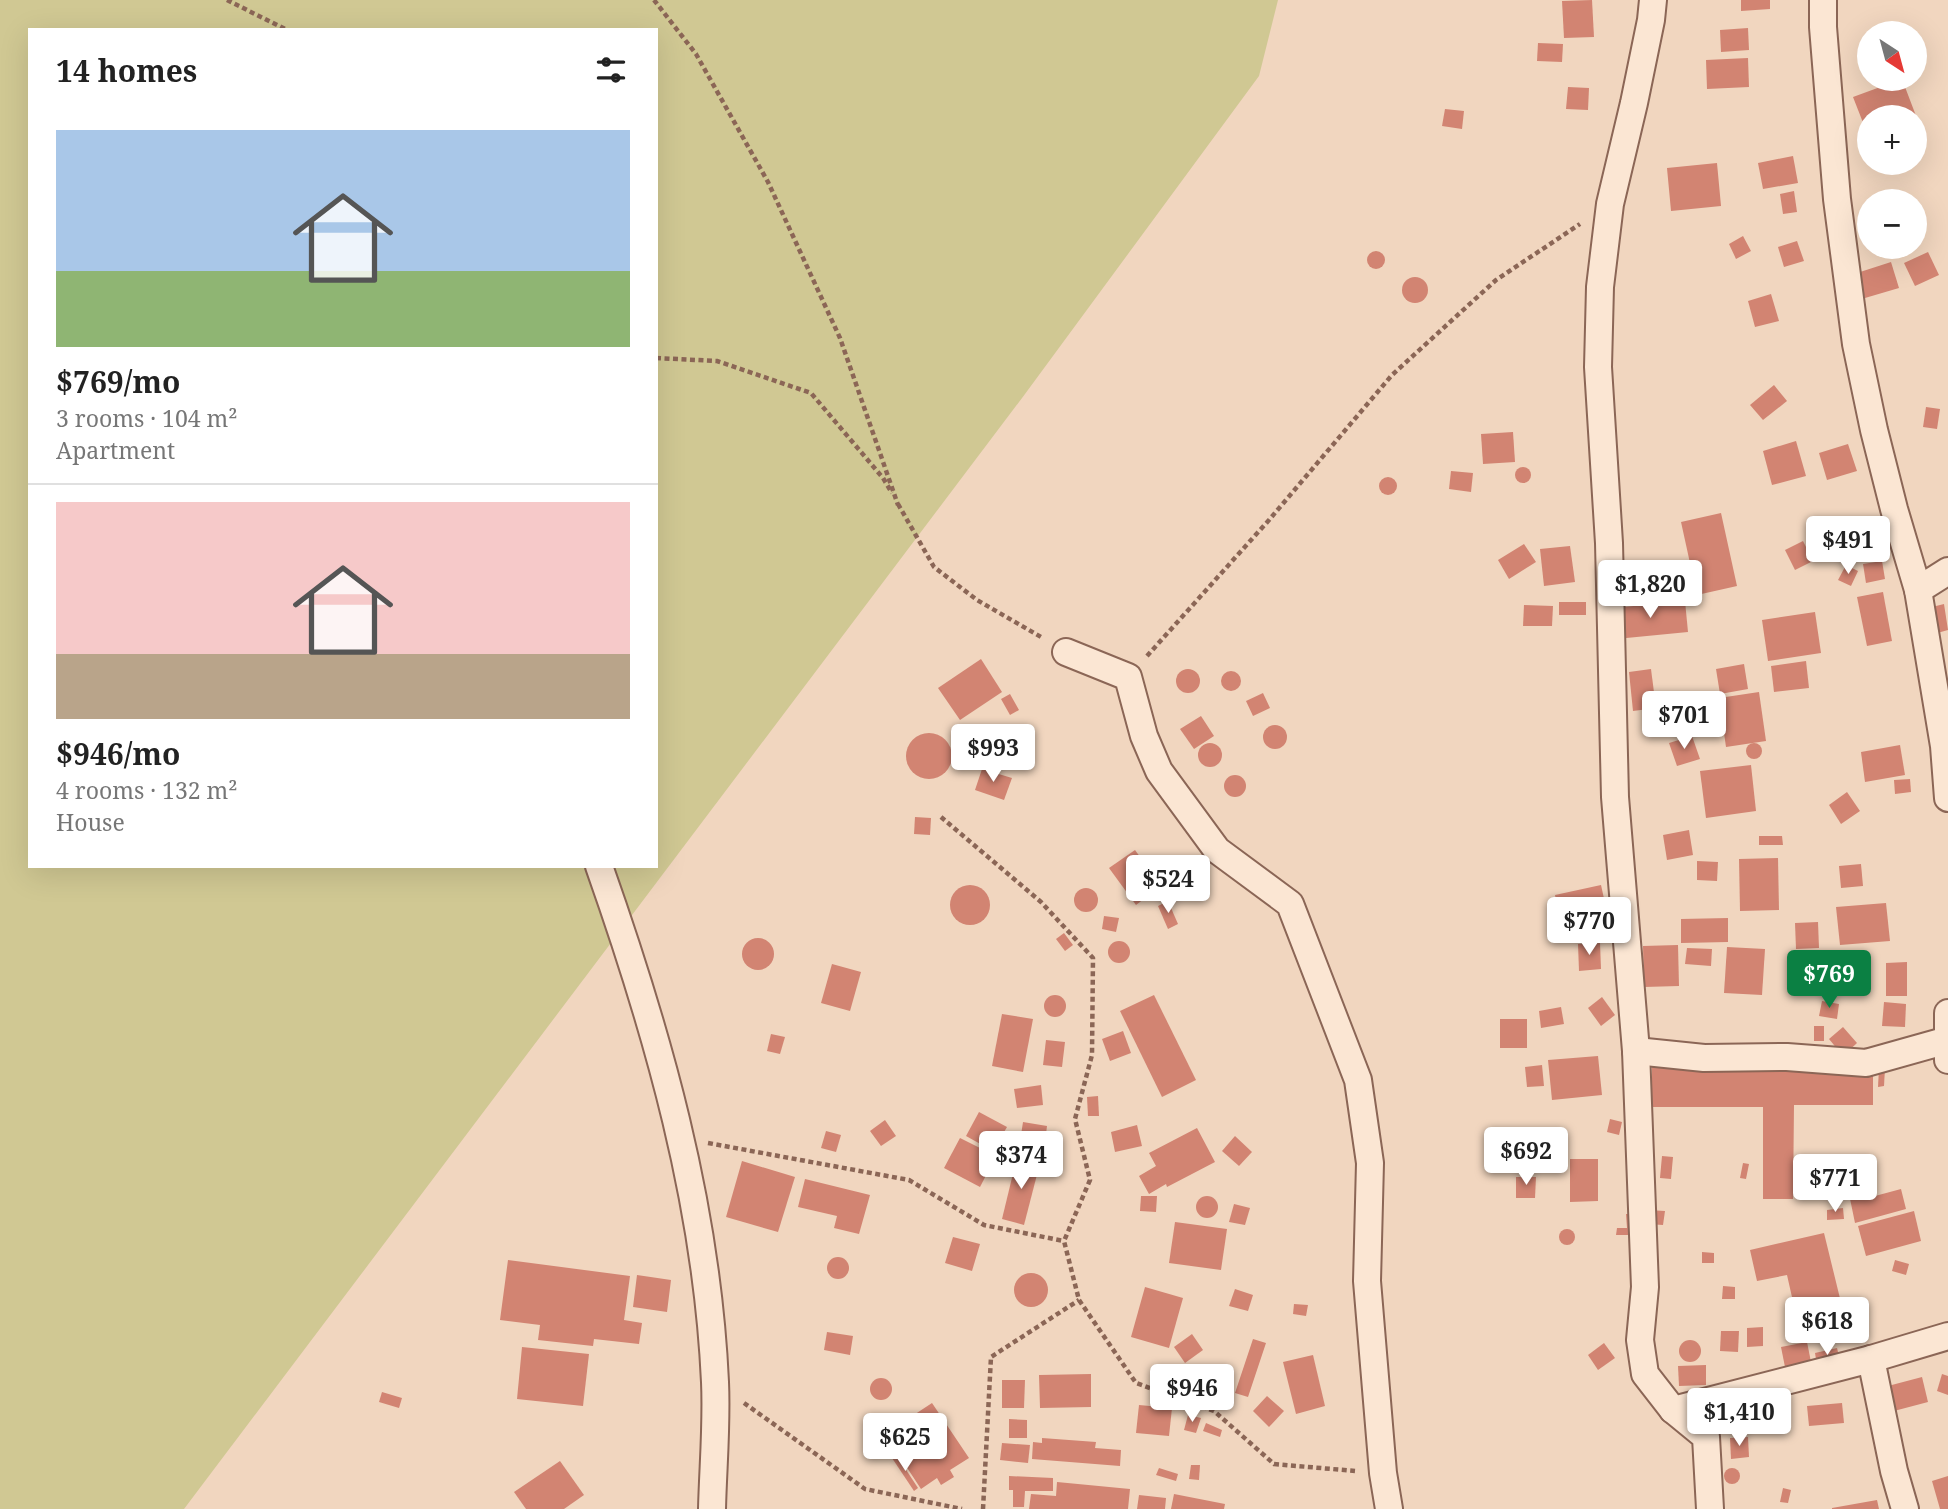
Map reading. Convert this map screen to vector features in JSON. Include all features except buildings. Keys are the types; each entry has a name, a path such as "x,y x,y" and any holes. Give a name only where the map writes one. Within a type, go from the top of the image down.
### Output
{"street":[{"path":"1653,0 1634,103 1610,204 1600,288 1598,366 1609,543 1615,797 1636,1051 1645,1287 1640,1340 1646,1374 1673,1410 1706,1437 1710,1509"},
{"path":"1823,0 1837,199 1856,344 1884,470 1918,590 1944,747 1948,798"},
{"path":"1918,590 1948,570"},
{"path":"1066,652 1128,677 1144,736 1159,771 1217,850 1290,904 1358,1080 1370,1163 1367,1281 1383,1473 1389,1509"},
{"path":"600,868 634,964 682,1138 703,1258 715,1383 712,1509"},
{"path":"1636,1051 1704,1058 1787,1057 1866,1063 1947,1047 1948,1013"},
{"path":"1673,1410 1871,1359 1948,1336"},
{"path":"1871,1359 1894,1471 1905,1509"}],"path":[{"path":"227,0 283,28"},
{"path":"654,0 696,54 768,182 840,338 898,505"},
{"path":"1128,677 1269,520 1392,374 1496,280 1610,204"},
{"path":"658,358 717,361 811,393 883,478 934,567 977,600 1066,652"},
{"path":"941,817 1041,902 1093,958 1092,1055 1075,1119 1090,1180 1064,1241 1079,1300 1136,1383 1214,1411 1274,1464 1383,1473"},
{"path":"682,1138 909,1180 984,1225 1064,1241"},
{"path":"983,1509 991,1357 1079,1300"},
{"path":"715,1383 865,1489 962,1509"}],"shaded area":[{"path":"0,0 1278,0 1259,76 1025,394 184,1509 0,1509"}]}
